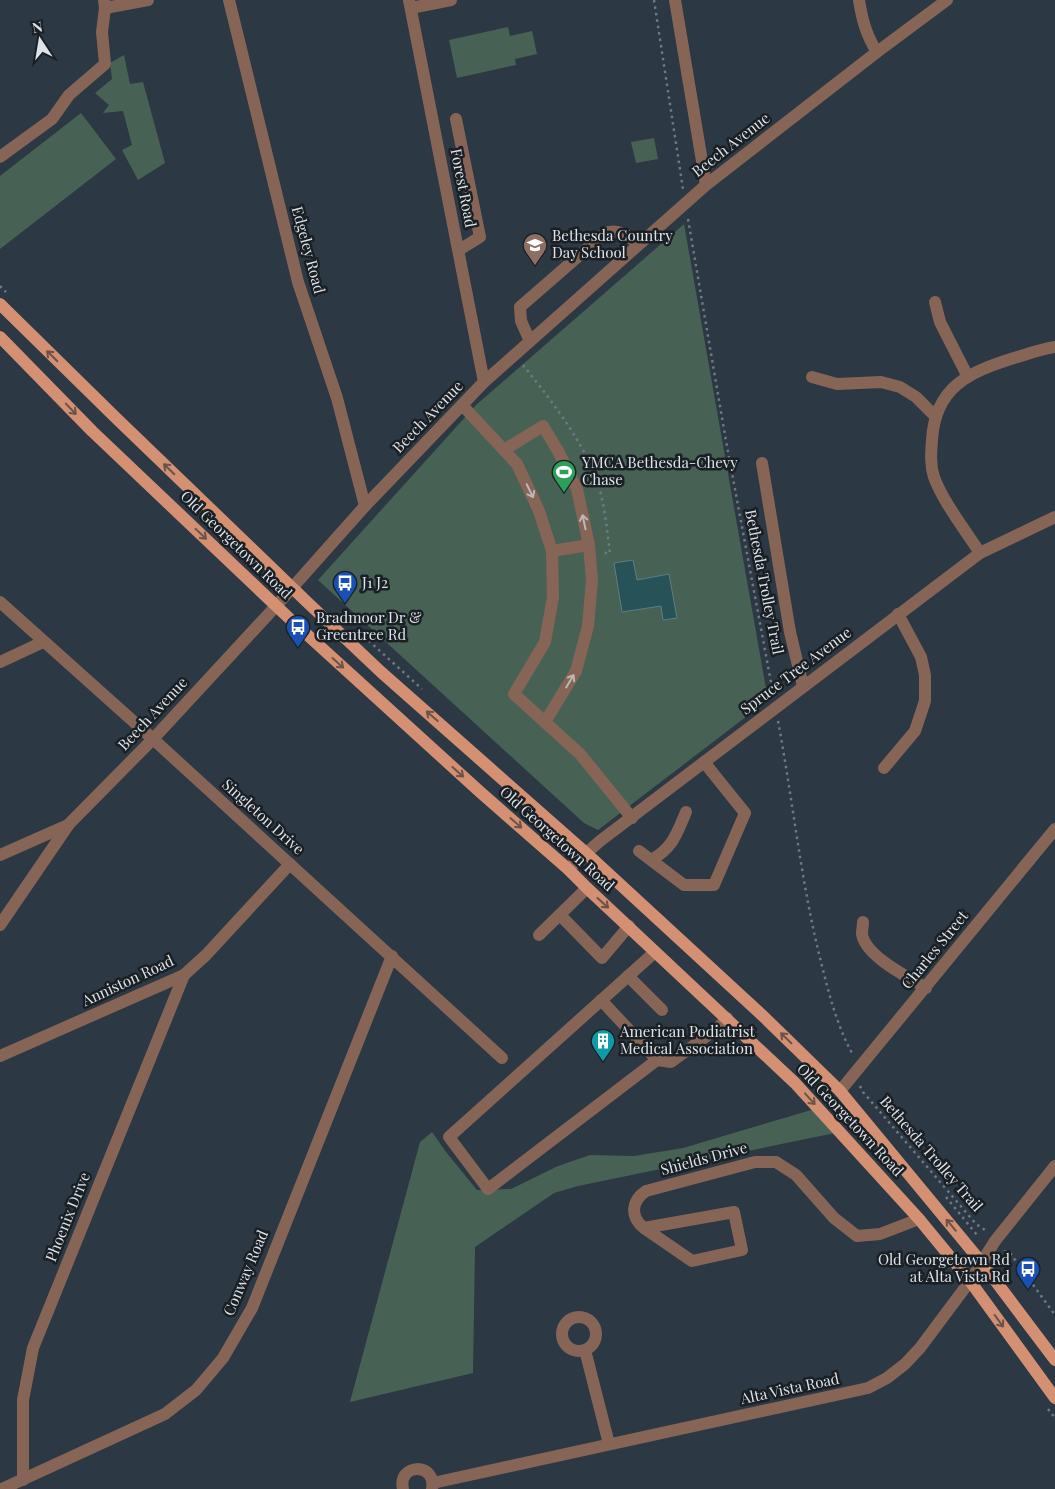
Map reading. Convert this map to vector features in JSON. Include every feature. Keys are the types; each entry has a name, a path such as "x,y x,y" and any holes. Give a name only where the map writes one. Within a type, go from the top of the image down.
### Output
{"main road":[{"name":"Old Georgetown Road","path":"0,304 381,672 586,852 763,1016 840,1091 982,1263 1055,1360"},
{"name":"Old Georgetown Road","path":"0,337 92,431 276,606 472,785 568,869 795,1083 919,1219 970,1281 1055,1398"}],"street":[{"path":"0,157 52,120 69,95 105,64 102,32 105,4 148,0"},
{"name":"Edgeley Road","path":"229,0 298,282 337,398 365,506"},
{"path":"410,4 452,0"},
{"path":"675,0 706,184"},
{"path":"859,0 862,21 869,40 877,52"},
{"name":"Beech Avenue","path":"0,925 4,906 70,824 153,739 365,506 484,382 706,184 947,0"},
{"name":"Forest Road","path":"410,4 484,382"},
{"path":"456,119 480,236 459,250"},
{"path":"440,156 463,153"},
{"path":"530,341 520,316 520,307 605,233 612,231 621,232 639,244"},
{"path":"935,302 940,322 968,377"},
{"path":"980,553 934,478 930,458 933,424 944,398 956,384 983,368 1055,346"},
{"path":"812,377 837,384 880,382 900,387 916,397 936,417"},
{"path":"462,405 517,464 540,511 552,551 553,597 545,642 514,694 580,754 632,818"},
{"path":"504,450 543,426 577,489 589,546 592,580 588,626 576,671 545,722"},
{"path":"762,463 790,632 803,686"},
{"name":"Spruce Tree Avenue","path":"568,869 586,852 776,706 980,553 1055,517"},
{"path":"552,551 589,546"},
{"name":"Singleton Drive","path":"0,602 392,956 502,1058"},
{"path":"884,768 915,731 925,701 925,675 921,657 898,614"},
{"path":"0,662 44,642"},
{"path":"639,851 684,885 714,885 745,813 704,762"},
{"path":"651,860 662,854 672,843 686,812"},
{"path":"0,856 70,824"},
{"name":"Charles Street","path":"840,1091 1055,829"},
{"name":"Anniston Road","path":"0,1056 184,975 206,955 290,864"},
{"path":"539,935 587,888"},
{"path":"560,915 602,958 629,926"},
{"path":"863,922 862,935 873,953 926,988"},
{"path":"655,952 449,1137 488,1189 656,1060"},
{"name":"Conway Road","path":"2,1489 165,1414 196,1390 223,1358 252,1308 392,956"},
{"name":"Phoenix Drive","path":"23,1480 23,1400 33,1348 184,975"},
{"path":"628,976 662,1010"},
{"path":"601,1000 656,1060 671,1062 720,1027 727,1018"},
{"name":"Shields Drive","path":"644,1228 635,1218 634,1206 640,1195 646,1191 755,1162 776,1162 796,1175 834,1218 857,1236 880,1234 919,1219"},
{"name":"Alta Vista Road","path":"403,1489 405,1475 414,1469 424,1470 428,1474 432,1486 609,1444 868,1388 905,1364 920,1348 970,1281 995,1241 1055,1166"},
{"path":"734,1212 742,1250 692,1261 644,1228 734,1212"},
{"path":"586,1350 609,1444"}],"path":[{"path":"654,0 684,193"},
{"name":"Bethesda Trolley Trail","path":"688,217 728,450 776,706 810,915 832,1004 847,1044 854,1056 851,1062"},
{"name":"Bethesda Trolley Trail","path":"861,1087 863,1092 976,1224 988,1232"},
{"path":"1001,1249 1010,1254 1055,1315"}],"shaded area":[{"path":"508,27 510,36 532,31 537,54 515,59 516,65 457,78 449,40"},
{"path":"124,55 130,84 143,82 165,163 138,180 122,150 132,145 123,111 103,113 109,105 95,93 112,79 110,63"},
{"path":"81,113 116,159 0,249 0,176"},
{"path":"654,138 658,159 636,163 631,142"},
{"name":"YMCA Bethesda-Chevy Chase","path":"684,224 768,700 598,830 584,823 318,580 476,405"},
{"path":"633,560 637,580 669,574 677,618 663,620 661,606 622,612 614,563"},
{"path":"818,1108 840,1132 578,1186 554,1193 475,1247 473,1373 350,1402 420,1142 432,1132 477,1190 511,1189 558,1166 590,1155 634,1156 683,1148"}],"place":[{"name":"Bethesda Country Day School","path":"535,266"},
{"name":"YMCA Bethesda-Chevy Chase","path":"564,493"},
{"name":"J1 J2","path":"345,604"},
{"name":"Bradmoor Dr & Greentree Rd","path":"298,648"},
{"name":"American Podiatrist Medical Association","path":"603,1062"},
{"name":"Old Georgetown Rd at Alta Vista Rd","path":"1028,1290"}]}
